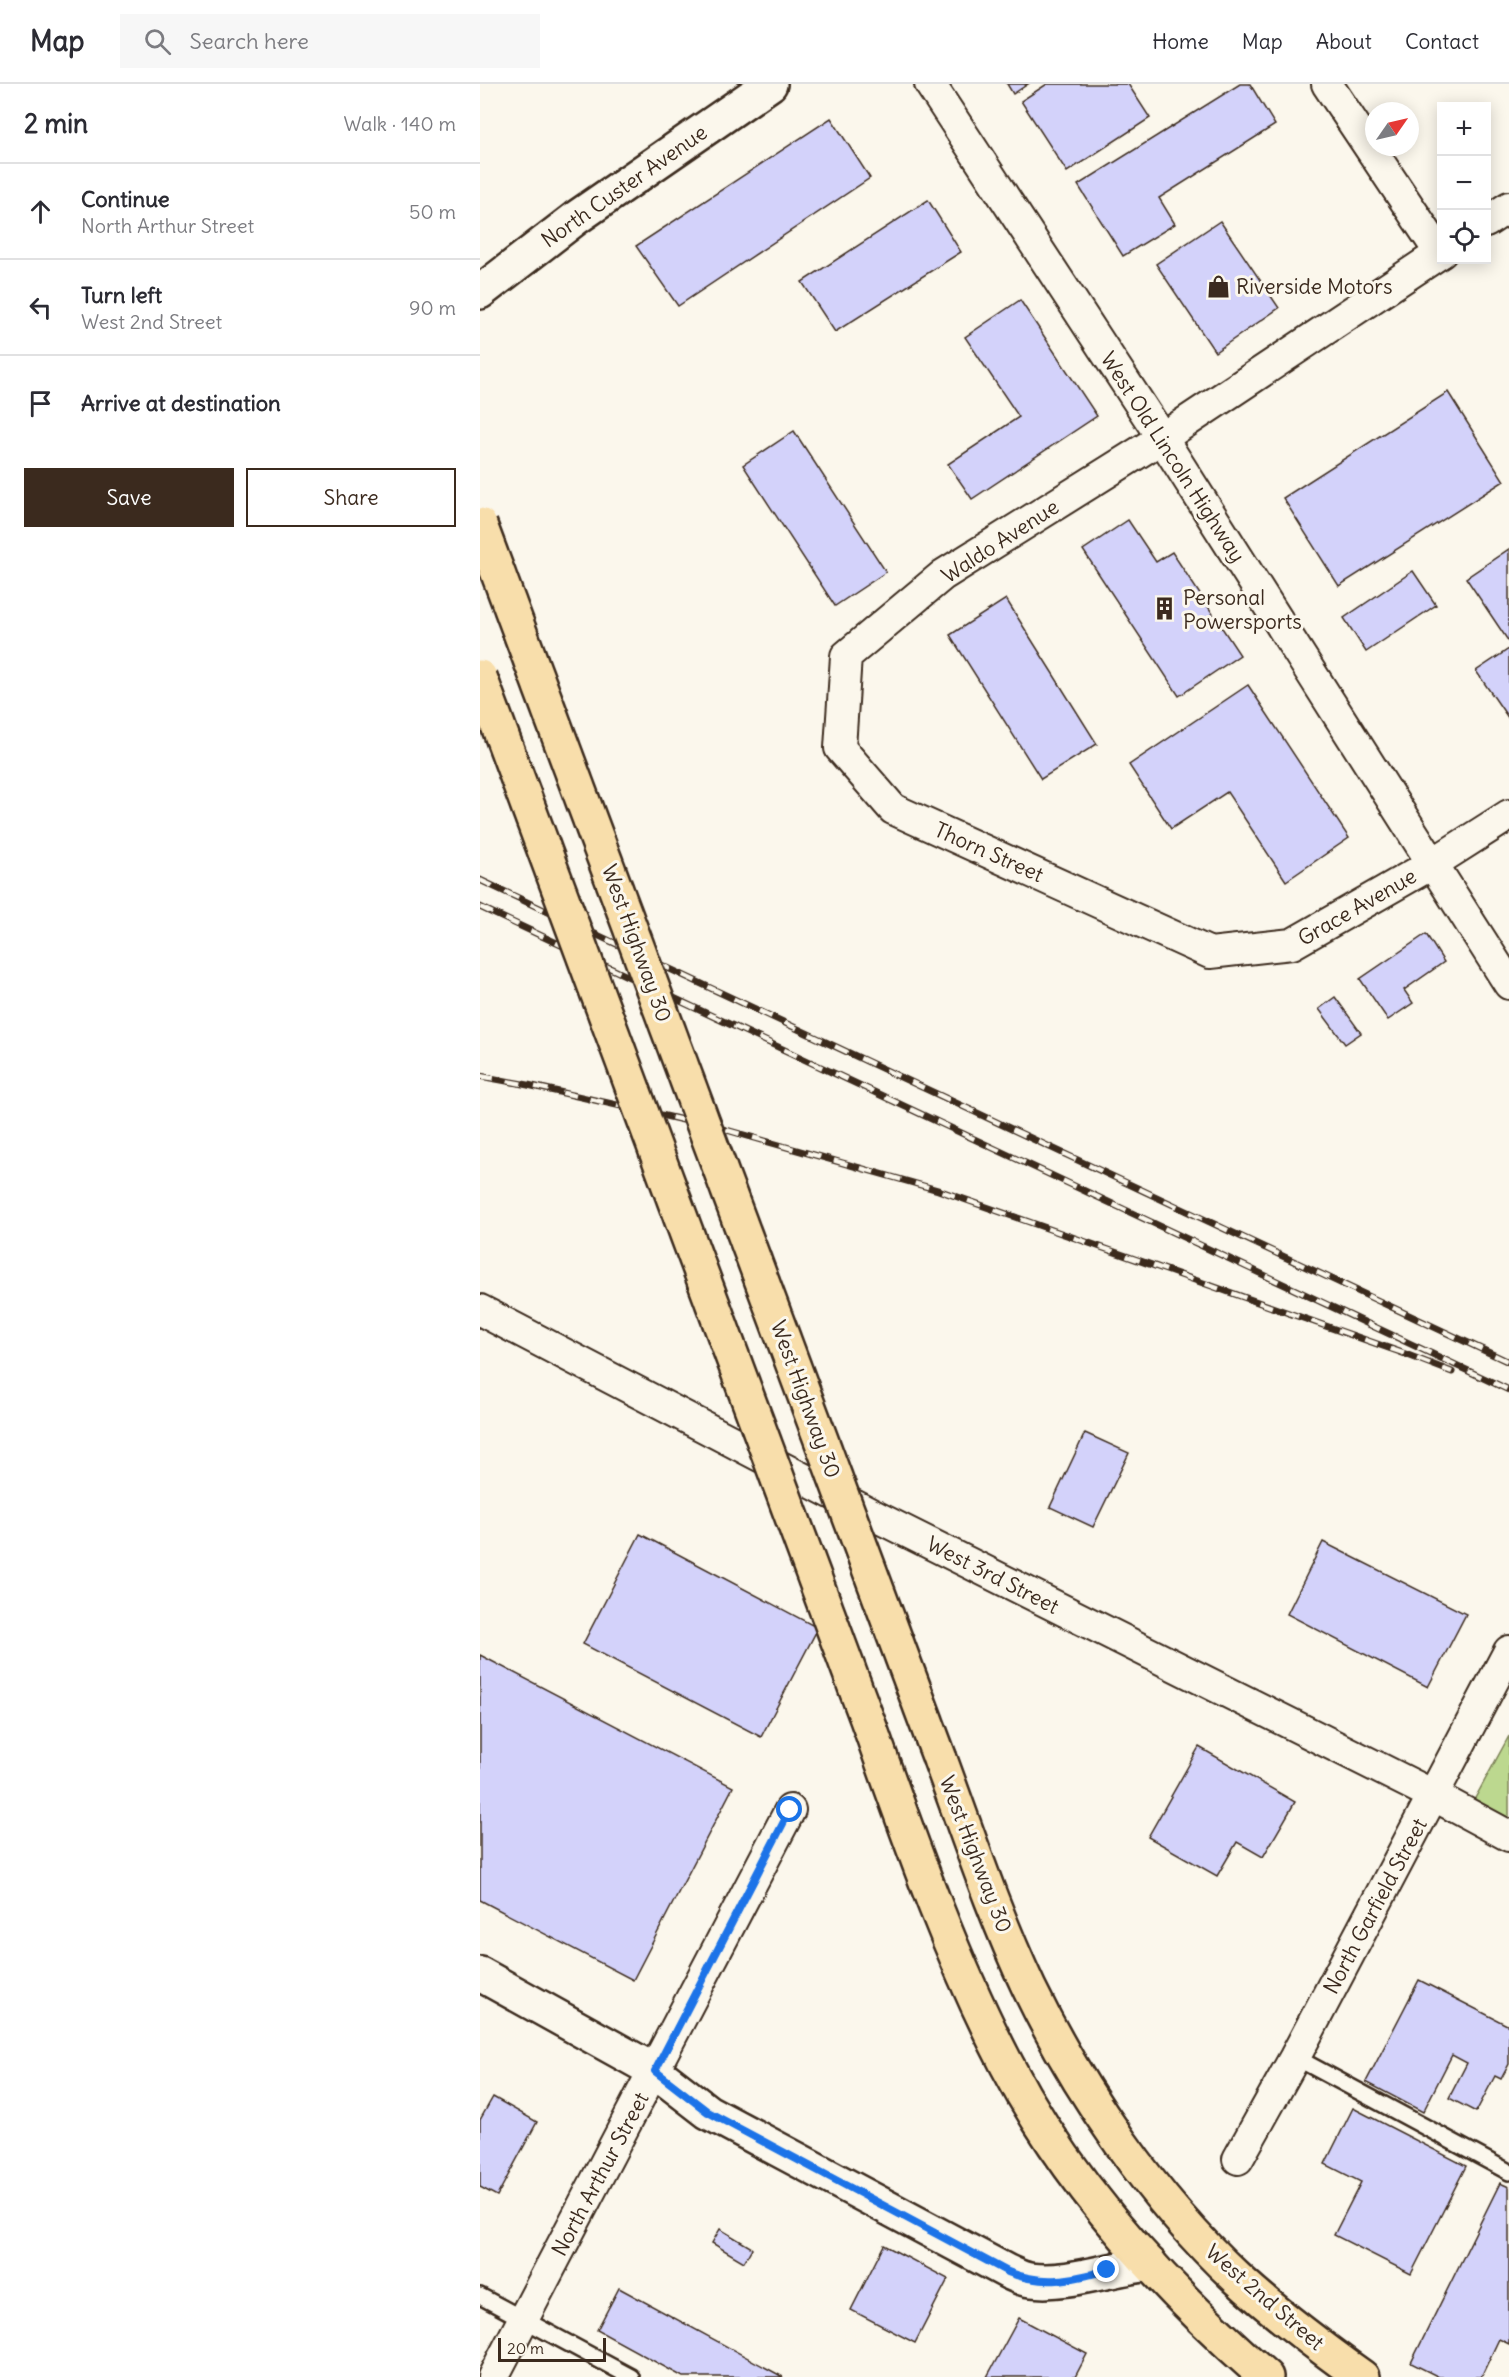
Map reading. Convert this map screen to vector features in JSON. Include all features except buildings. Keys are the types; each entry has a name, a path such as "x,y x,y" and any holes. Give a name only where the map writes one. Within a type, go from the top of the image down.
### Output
{"highway":[{"name":"West Highway 30","path":"480,525 1000,1919 1028,1986 1082,2086 1158,2191 1198,2237"},
{"path":"480,677 948,1937 1008,2067 1073,2170 1119,2229 1197,2314 1266,2377"},
{"name":"West 2nd Street","path":"1198,2237 1236,2277 1278,2313 1362,2377"}],"street":[{"name":"North Custer Avenue","path":"480,292 576,218 770,84"},
{"name":"West Old Lincoln Highway","path":"930,84 1162,438 1509,984"},
{"path":"1327,84 1437,247"},
{"path":"1491,219 1509,207"},
{"name":"Waldo Avenue","path":"846,656 943,575 1162,438 1437,256"},
{"name":"Thorn Street","path":"846,656 840,748 893,809 1210,953 1244,949"},
{"name":"Grace Avenue","path":"1244,949 1292,944 1432,864 1509,815"},
{"name":"West 3rd Street","path":"480,1310 877,1517 1433,1795 1509,1836"},
{"name":"North Garfield Street","path":"1238,2160 1509,1651"},
{"name":"North Arthur Street","path":"493,2377 790,1810"},
{"path":"480,1974 655,2071 708,2112 1008,2272 1028,2280 1045,2281 1084,2277 1127,2266 1150,2264"}],"lane":[{"path":"1294,2057 1509,2172"},
{"path":"480,2296 631,2377"}],"green space":[{"path":"1509,1736 1509,1821 1473,1802"}],"railway":[{"path":"480,880 1509,1362"},
{"path":"480,907 1509,1390"},
{"path":"480,1076 723,1129 938,1190 1452,1372"}],"place":[{"name":"Riverside Motors","path":"1218,286"},
{"name":"Personal Powersports","path":"1165,609"}],"route":[{"path":"790,1810 655,2071 708,2112 1008,2272 1028,2280 1045,2281 1084,2277 1107,2270"}]}
